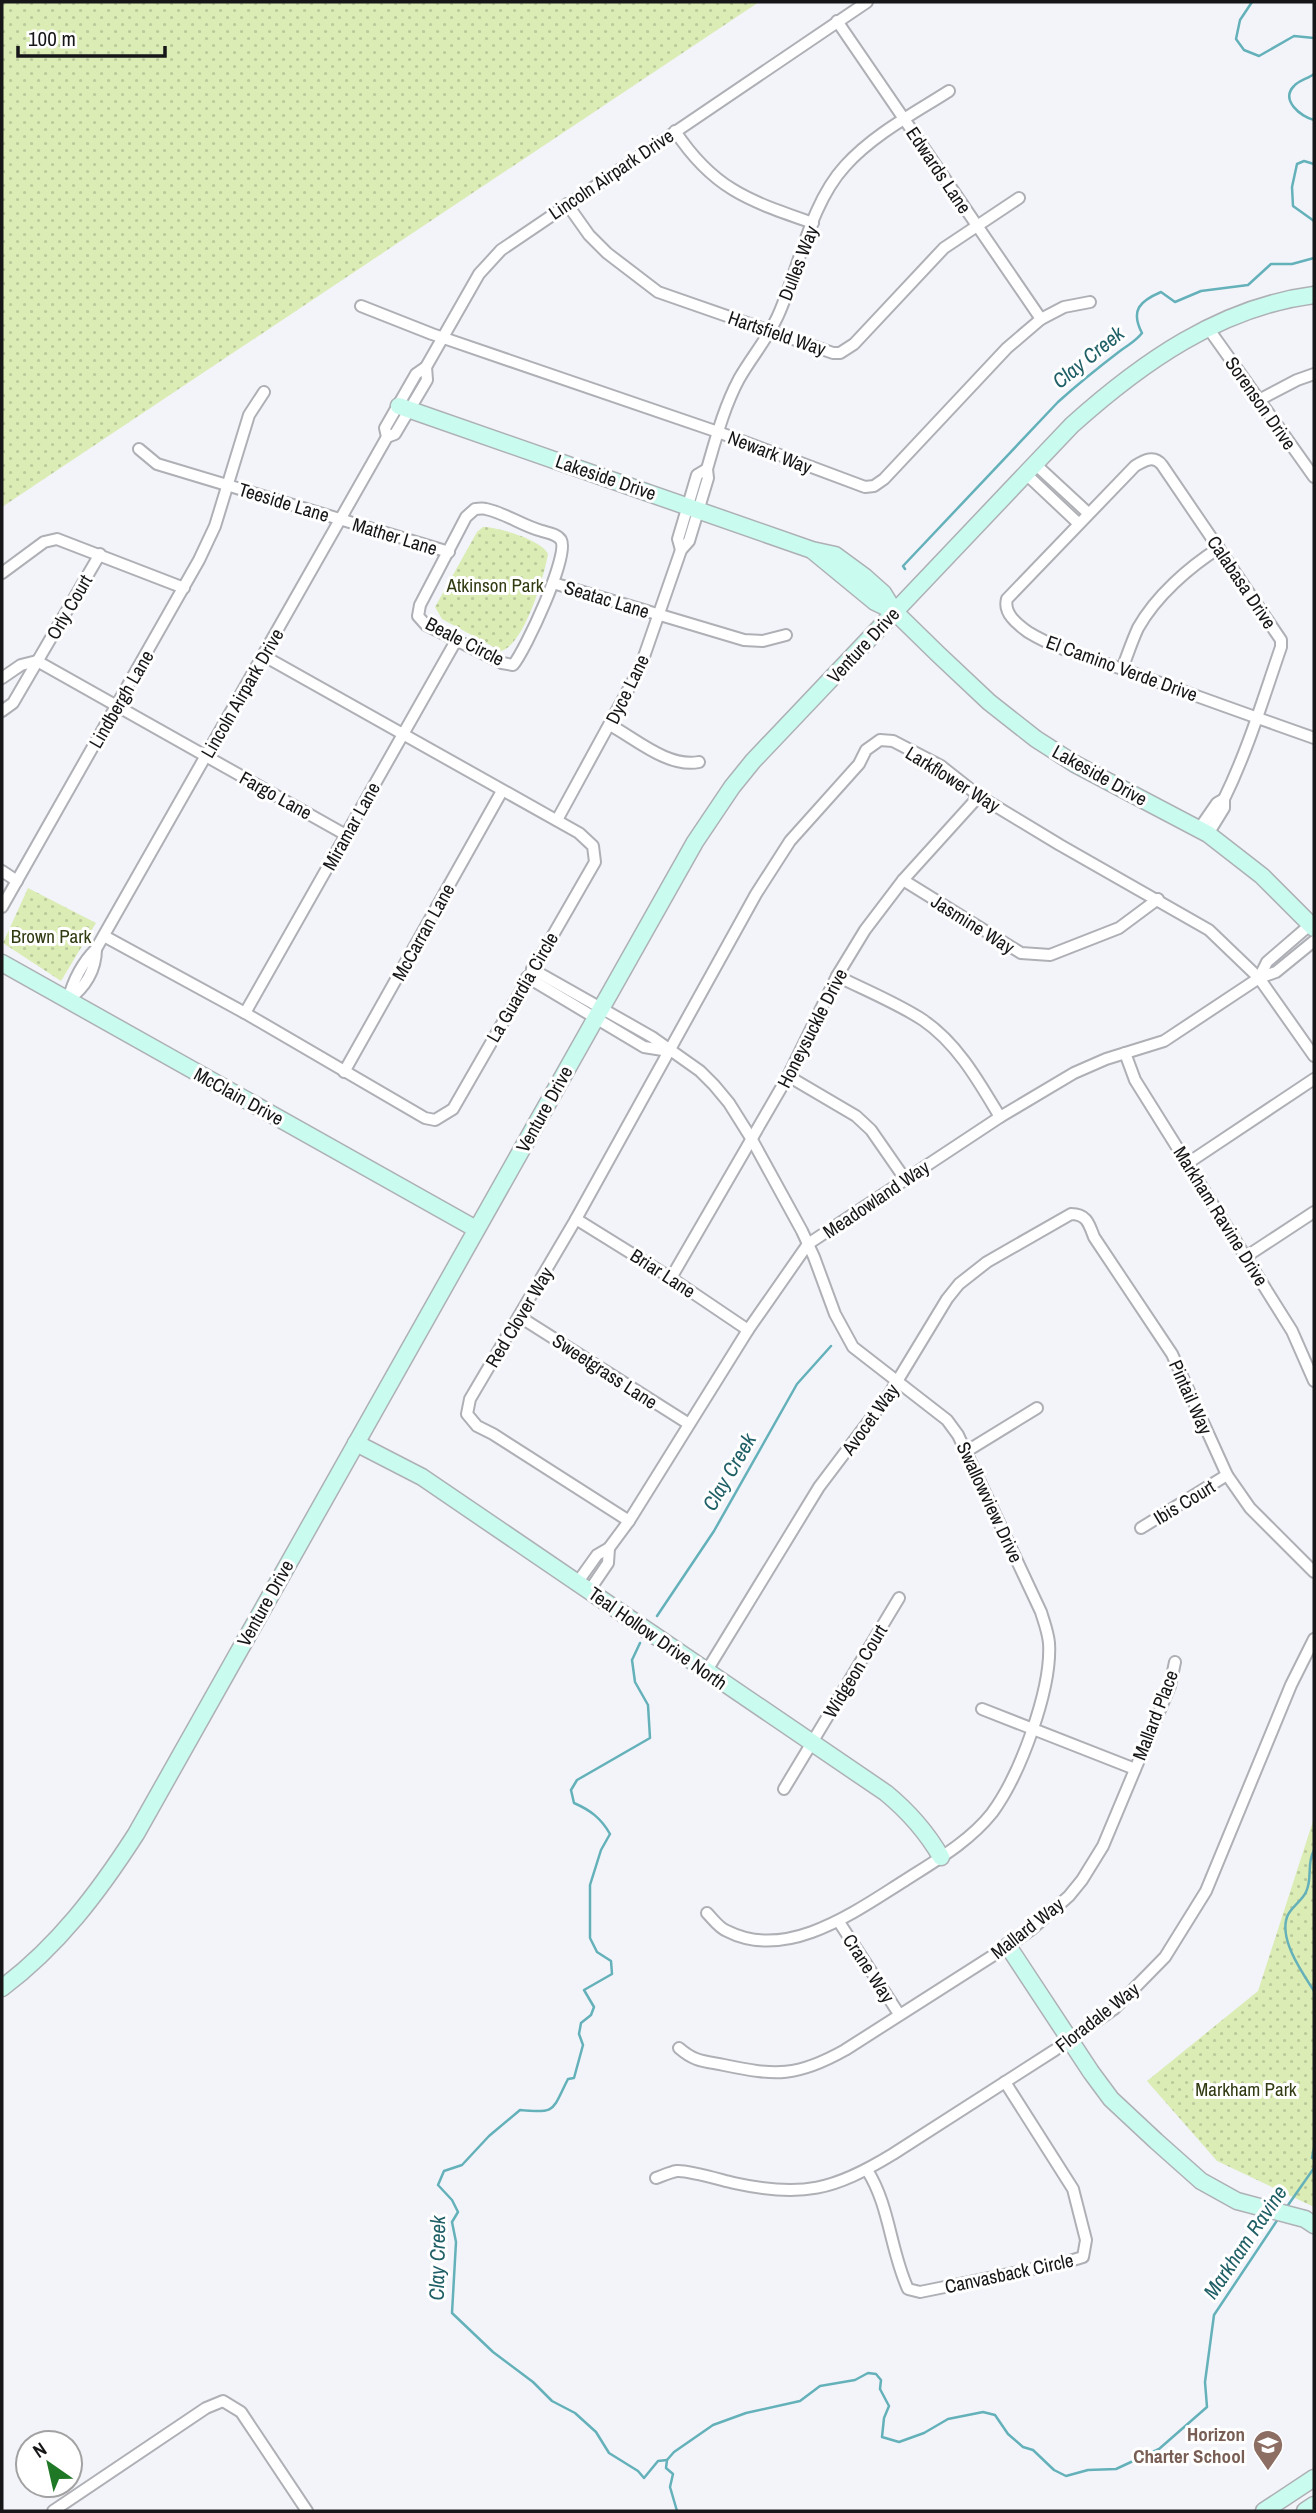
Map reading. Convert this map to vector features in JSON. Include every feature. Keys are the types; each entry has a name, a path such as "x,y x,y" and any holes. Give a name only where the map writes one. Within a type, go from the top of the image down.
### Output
{"street":[{"name":"Lincoln Airpark Drive","path":"68,1000 71,986 104,936 387,437 385,428 404,407 416,374 426,367 480,274 501,250 867,2"},
{"name":"Edwards Lane","path":"838,21 1041,319"},
{"name":"Dulles Way","path":"692,508 697,475 706,469 727,404 740,377 779,313 827,189 845,166 869,143 949,91"},
{"path":"675,131 698,163 736,192 757,203 813,223"},
{"name":"Hartsfield Way","path":"567,204 607,253 657,292 833,353 847,350 935,257 976,225 1018,198"},
{"name":"Venture Drive","path":"2,1988 56,1941 106,1881 136,1834 695,842 732,787 753,761 1072,425 1112,391 1171,349 1208,328 1251,309 1314,295"},
{"path":"1041,319 1064,307 1090,302"},
{"name":"Newark Way","path":"361,306 865,487 874,486 884,479 1007,348 1041,319"},
{"name":"Sorenson Drive","path":"1208,328 1314,477"},
{"path":"1259,400 1314,374"},
{"name":"Lindbergh Lane","path":"2,907 184,588 215,526 249,415 264,392"},
{"name":"Lakeside Drive","path":"404,407 812,550 835,555 883,593 894,611 989,702 1075,764 1203,832 1262,876 1313,926"},
{"name":"Teeside Lane","path":"139,449 157,464 340,519"},
{"name":"Calabasa Drive","path":"1088,513 1135,466 1145,461 1158,460 1281,640 1281,648 1258,718 1224,799 1224,808 1203,832"},
{"path":"1030,469 1088,513"},
{"path":"1030,469 1078,523"},
{"name":"Dyce Lane","path":"558,820 640,668 681,550 678,539 692,508"},
{"name":"Beale Circle","path":"475,509 487,509 552,533 561,540 564,553 553,583 521,656 513,665 502,663 426,625 418,616 420,605 466,517 475,509"},
{"name":"El Camino Verde Drive","path":"1088,513 1007,598 1005,606 1009,613 1027,631 1054,645 1314,738"},
{"name":"Mather Lane","path":"340,519 450,552"},
{"path":"2,573 44,542 57,538 184,588"},
{"path":"1122,669 1138,629 1149,613 1191,568 1219,548"},
{"name":"Orly Court","path":"2,711 12,703 100,554"},
{"name":"Seatac Lane","path":"553,583 744,640 763,641 786,635"},
{"name":"Miramar Lane","path":"245,1013 457,639"},
{"name":"La Guardia Circle","path":"104,936 245,1013 425,1118 435,1120 453,1109 595,862 595,854 589,840 558,820 502,792 264,656"},
{"name":"Orly Court","path":"2,678 21,665 37,661"},
{"name":"Fargo Lane","path":"37,661 346,835"},
{"path":"610,725 671,760 683,763 699,762"},
{"name":"Larkflower Way","path":"669,1051 756,894 790,841 859,764 866,750 880,740 893,741 941,766 979,796 1209,930 1259,978 1314,1056"},
{"name":"McCarran Lane","path":"344,1072 502,792"},
{"name":"Honeysuckle Drive","path":"671,1278 788,1076 837,976 865,930 903,880 979,796"},
{"path":"2,872 17,881"},
{"name":"Jasmine Way","path":"903,880 1021,953 1050,955 1107,933 1119,928 1158,899"},
{"name":"Meadowland Way","path":"1259,978 1267,962 1313,926"},
{"name":"Meadowland Way","path":"583,1587 597,1555 609,1548 629,1521 748,1330 808,1244 1000,1117 1074,1073 1106,1059 1164,1041 1259,978 1276,972 1314,941"},
{"name":"McClain Drive","path":"2,962 476,1229"},
{"name":"Swallowview Drive","path":"530,973 598,1013 645,1047 669,1051 700,1071 729,1103 808,1244 847,1338 853,1346 947,1420 967,1451 1041,1612 1049,1641 1045,1692 1032,1729 1012,1779 991,1814 977,1830 941,1857 839,1922 800,1936 763,1940 725,1931 707,1913"},
{"path":"837,976 923,1020 951,1045 971,1070 1000,1117"},
{"name":"Red Clover Way","path":"629,1521 477,1426 467,1414 470,1399 520,1317 669,1051"},
{"name":"Markham Ravine Drive","path":"1125,1053 1135,1080 1292,1331 1314,1381"},
{"path":"788,1076 856,1116 871,1130 905,1179"},
{"path":"1188,1163 1314,1079"},
{"path":"1247,1256 1314,1212"},
{"name":"Avocet Way","path":"706,1672 819,1487 860,1436 898,1382 947,1299 971,1272 1071,1214 1079,1214"},
{"name":"Pintail Way","path":"1079,1214 1088,1220 1094,1237 1172,1354 1227,1475 1250,1507 1314,1572"},
{"name":"Briar Lane","path":"576,1219 748,1330"},
{"name":"Sweetgrass Lane","path":"520,1317 689,1424"},
{"path":"1303,1354 1314,1347"},
{"path":"967,1451 1037,1408"},
{"name":"Teal Hollow Drive North","path":"356,1443 422,1478 886,1793 921,1826 941,1857"},
{"name":"Ibis Court","path":"1141,1528 1227,1475"},
{"name":"Widgeon Court","path":"784,1788 899,1598"},
{"name":"Floradale Way","path":"656,2178 678,2171 754,2188 797,2191 815,2190 835,2184 867,2170 1069,2041 1114,2009 1165,1957 1206,1891 1291,1685 1314,1639"},
{"name":"Mallard Place","path":"1135,1769 1171,1686 1175,1662"},
{"path":"982,1710 1135,1769"},
{"name":"Mallard Way","path":"679,2048 692,2059 763,2074 803,2069 825,2061 1008,1946 1054,1910 1082,1880 1103,1846 1135,1769"},
{"name":"Crane Way","path":"839,1922 899,2014"},
{"path":"1008,1946 1069,2041 1111,2099 1201,2181 1237,2201 1305,2219 1314,2225"},
{"name":"Canvasback Circle","path":"867,2170 884,2205 902,2276 908,2289 920,2292 1063,2263 1083,2256 1086,2240 1080,2225 1073,2189 1005,2082"},
{"path":"53,2511 206,2408 223,2401 241,2412 307,2511"},
{"path":"1264,2511 1314,2478"},
{"path":"1305,2511 1314,2505"}],"green space":[{"path":"2,2 759,2 2,507"},
{"name":"Atkinson Park","path":"483,527 499,529 529,539 548,554 525,624 509,646 501,651 442,619 435,607 477,532"},
{"name":"Brown Park","path":"28,888 96,923 61,981 3,943"},
{"name":"Markham Park","path":"1314,1818 1314,2207 1217,2161 1147,2081 1258,1991"}],"waterway":[{"name":"Clay Creek","path":"1252,2 1240,20 1236,39 1244,50 1259,56 1294,36 1314,38"},
{"name":"Clay Creek","path":"1314,74 1296,84 1289,97 1298,112 1314,120"},
{"name":"Clay Creek","path":"1314,164 1304,161 1297,164 1292,187 1293,206 1314,221"},
{"name":"Clay Creek","path":"905,569 903,566 1058,402 1142,333 1137,312 1147,299 1161,292 1175,302 1201,291 1248,285 1271,264 1292,264 1314,258"},
{"name":"Clay Creek","path":"657,1616 714,1531 797,1384 831,1346"},
{"name":"Clay Creek","path":"640,1643 632,1660 635,1682 648,1705 650,1738 577,1780 571,1790 574,1803 595,1815 610,1834 601,1850 590,1885 590,1938 597,1952 611,1961 612,1974 584,1990 594,2007 591,2015 581,2023 579,2034 583,2045 574,2078 568,2079 552,2108 541,2111 520,2110 489,2136 462,2165 444,2171 438,2185 452,2200 458,2212 452,2222 456,2242 452,2313 493,2352 533,2382 552,2401 575,2413 596,2432 609,2453 638,2471 644,2478 658,2461 667,2460"},
{"name":"Markham Ravine","path":"1314,1850 1306,1892 1287,1917 1285,1926 1293,1956 1314,1991"},
{"name":"Markham Ravine","path":"1314,2148 1314,2159"},
{"name":"Markham Ravine","path":"1286,2208 1314,2168"},
{"name":"Markham Ravine","path":"677,2511 670,2487 673,2474 666,2468 667,2460 674,2452 713,2425 746,2413 800,2401 820,2386 855,2380 868,2373 876,2374 881,2380 880,2389 889,2406 884,2418 882,2437 899,2442 924,2433 948,2419 983,2412 995,2415 1008,2434 1023,2447 1033,2450 1054,2470 1066,2476 1088,2470 1116,2469 1159,2449 1207,2407 1205,2382 1214,2315 1278,2219"}],"place":[{"name":"Horizon Charter School","path":"1268,2472"}]}
